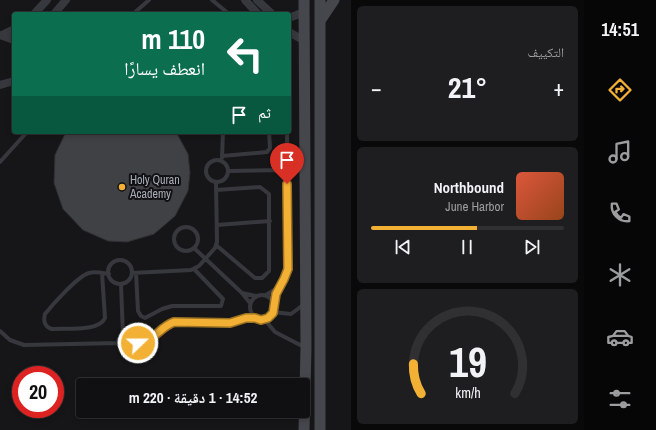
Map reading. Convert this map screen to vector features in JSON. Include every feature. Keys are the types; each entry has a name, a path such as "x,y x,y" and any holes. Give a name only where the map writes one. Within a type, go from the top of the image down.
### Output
{"main road":[{"path":"304,0 303,40 306,348 304,430"},
{"path":"320,0 320,430"},
{"path":"320,21 334,0"}],"street":[{"path":"36,12 47,0"},
{"path":"56,12 66,0"},
{"path":"245,0 256,12"},
{"path":"257,0 270,12"},
{"path":"291,17 304,12"},
{"path":"1,35 12,30"},
{"path":"291,33 303,40"},
{"path":"1,35 12,39"}],"lane":[{"path":"135,12 149,0"},
{"path":"212,0 227,12"},
{"path":"0,162 25,134"},
{"path":"216,183 225,179 228,171 227,166 222,161 223,134"},
{"path":"222,156 267,152 270,148 270,134"},
{"path":"265,320 271,316 273,312 277,289 284,279 288,269 287,134"},
{"path":"216,183 209,179 206,170 211,161 222,161"},
{"path":"228,171 287,170"},
{"path":"102,273 105,318 100,325 95,327 52,329 45,324 44,317 47,312 82,276 93,272 102,273 109,275 114,282 121,284 127,282 134,273 187,271 194,269 206,258 216,245 216,183"},
{"path":"216,190 260,187 264,188 270,194 270,268 268,274 262,278 254,278 216,245"},
{"path":"217,225 270,221"},
{"path":"188,228 195,231 198,238 194,248 184,251 178,247 174,241 178,231 188,228"},
{"path":"194,248 242,293 255,318"},
{"path":"103,284 109,275 112,264 118,261 128,264 134,273 138,311 140,316 146,318 162,309 172,306 221,306 223,299 194,269"},
{"path":"118,343 119,339 123,336 121,284"},
{"path":"242,293 256,296 266,295 277,289"},
{"path":"266,295 274,303"},
{"path":"242,319 256,296"},
{"path":"273,312 291,314 302,308 305,301"},
{"path":"131,343 150,340 166,326 174,322 230,323 242,319 255,318 265,320 275,332 306,348"},
{"path":"0,332 10,340 24,345 118,343"},
{"path":"123,336 129,337 131,343"},
{"path":"118,343 120,347 125,349 129,347 131,343"}],"building":[{"name":"Holy Quran Academy","path":"65,134 177,134 188,154 190,173 188,191 175,216 154,234 127,242 108,241 83,230 63,209 54,183 55,155"}],"place":[{"name":"Holy Quran Academy","path":"122,187"}],"route":[{"path":"138,343 150,340 166,326 174,322 230,323 250,318 265,320 271,316 274,310 274,298 277,289 282,283 288,269 287,184"}]}
